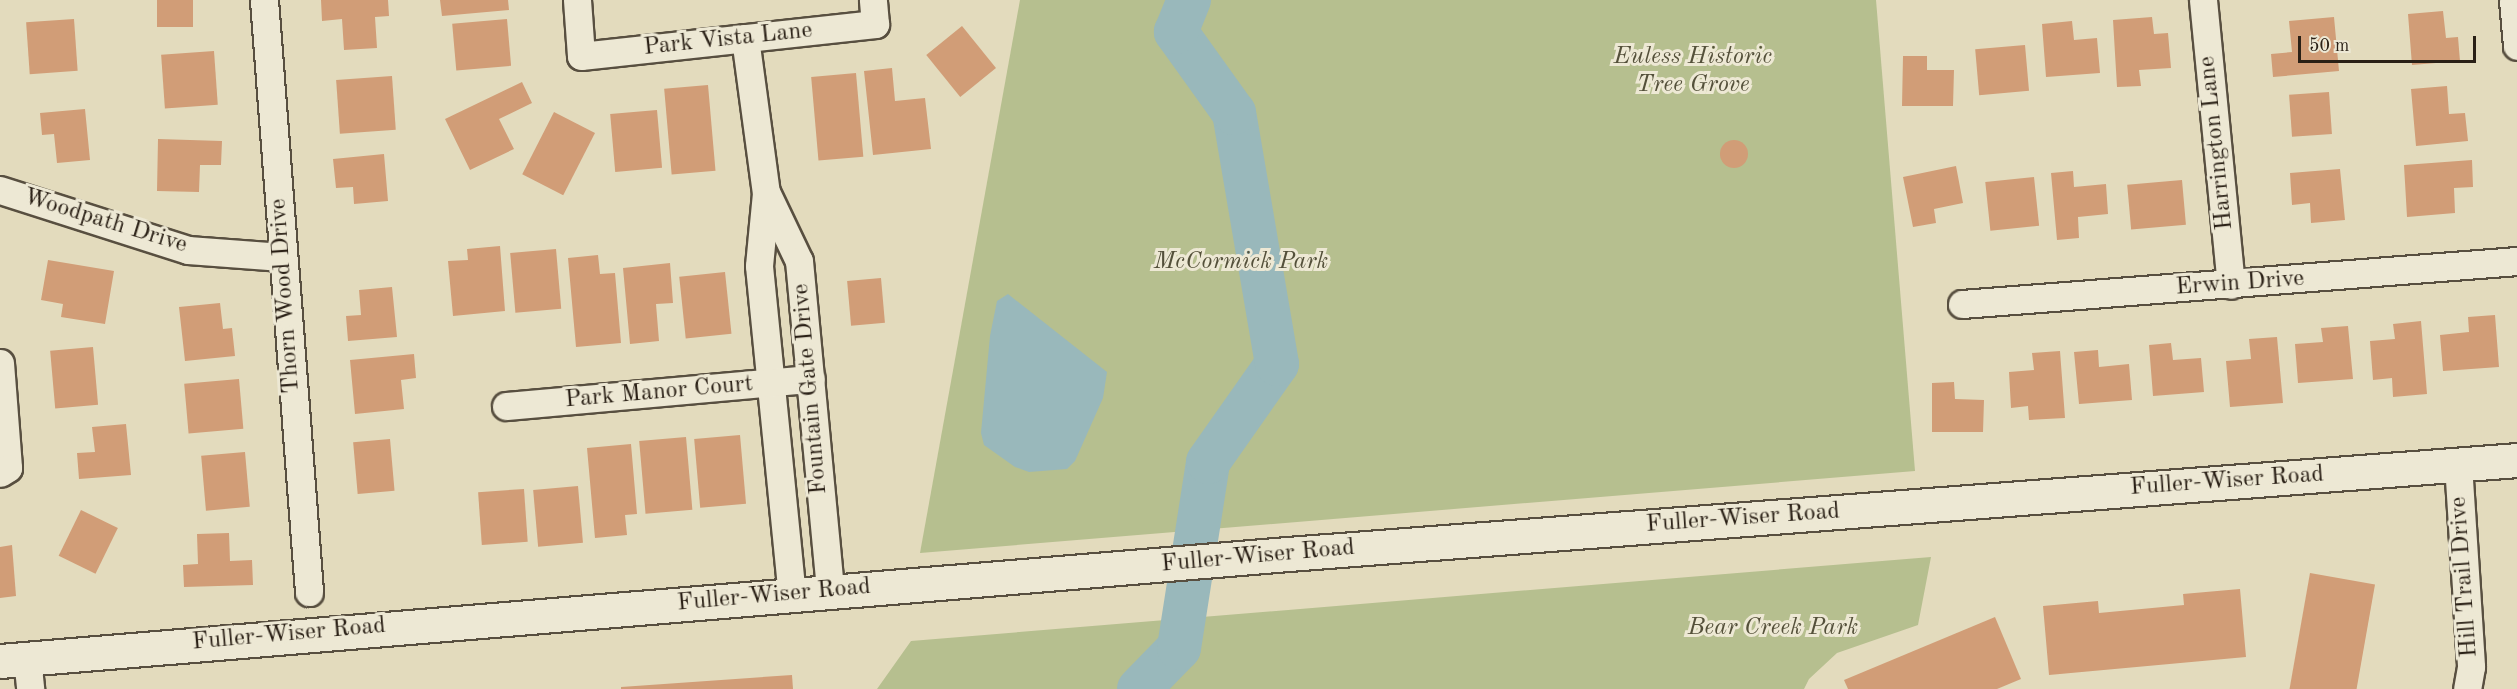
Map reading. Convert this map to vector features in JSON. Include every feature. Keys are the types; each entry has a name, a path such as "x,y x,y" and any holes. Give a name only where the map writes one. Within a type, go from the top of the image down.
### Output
{"street":[{"name":"Thorn Wood Drive","path":"264,0 309,592"},
{"name":"Park Vista Lane","path":"577,0 581,56 745,38 874,12"},
{"name":"Harrington Lane","path":"2202,0 2231,285"},
{"path":"2513,0 2517,46"},
{"name":"Fountain Gate Drive","path":"745,38 766,193 759,266 792,594"},
{"name":"Woodpath Drive","path":"0,190 188,250 282,257"},
{"name":"Fountain Gate Drive","path":"766,193 799,261 830,591"},
{"name":"Erwin Drive","path":"1962,304 2231,285 2517,261"},
{"path":"0,363 8,468 2,473"},
{"name":"Park Manor Court","path":"506,406 811,380"},
{"name":"Fuller-Wiser Road","path":"19,669 792,594 2517,460"},
{"name":"Hill Trail Drive","path":"2458,464 2471,667 2467,689"}],"green space":[{"name":"McCormick Park","path":"1020,0 1876,0 1915,471 920,553"},
{"name":"Bear Creek Park","path":"1931,557 1918,625 1837,653 1809,679 1804,689 877,689 911,641"}],"water":[{"path":"1008,294 1107,372 1103,398 1075,461 1067,469 1029,472 1015,467 984,445 981,433 990,336 997,301"}],"building":[{"path":"157,0 193,0 193,27 157,27"},
{"path":"321,0 388,0 389,16 375,17 377,48 344,50 342,19 322,21"},
{"path":"440,0 508,0 509,10 442,16"},
{"path":"2443,11 2446,38 2458,37 2460,61 2412,65 2408,14"},
{"path":"2152,17 2154,34 2168,33 2171,68 2139,70 2141,86 2117,87 2113,20"},
{"path":"2334,17 2339,71 2273,77 2271,54 2292,52 2289,21"},
{"path":"74,19 78,71 30,74 26,22"},
{"path":"507,19 511,66 456,71 452,24"},
{"path":"2072,21 2074,40 2097,38 2100,73 2046,77 2042,24"},
{"path":"962,26 996,68 960,97 926,55"},
{"path":"2025,45 2029,91 1979,95 1975,49"},
{"path":"214,51 218,105 165,109 161,55"},
{"path":"1903,56 1927,56 1927,70 1954,70 1953,106 1902,106"},
{"path":"892,68 895,101 925,98 931,149 873,155 864,71"},
{"path":"856,73 863,157 818,161 811,77"},
{"path":"392,76 396,130 340,134 336,80"},
{"path":"522,82 532,103 499,119 514,149 470,170 445,119"},
{"path":"708,85 715,171 672,175 664,89"},
{"path":"2447,86 2449,114 2465,113 2468,141 2416,146 2411,89"},
{"path":"2329,92 2332,134 2292,137 2289,95"},
{"path":"85,109 90,160 57,163 54,134 42,135 40,113"},
{"path":"657,110 662,168 615,172 610,114"},
{"path":"554,112 595,133 563,195 522,174"},
{"path":"158,139 222,141 221,165 200,165 199,192 157,191"},
{"path":"1734,140 1744,144 1748,154 1744,164 1734,168 1724,164 1720,154 1724,144"},
{"path":"384,154 388,201 354,204 353,187 336,188 333,159"},
{"path":"2472,160 2473,187 2454,188 2455,213 2407,217 2404,165"},
{"path":"1956,166 1963,203 1934,209 1936,223 1913,227 1903,177"},
{"path":"2340,169 2345,220 2311,223 2310,203 2292,205 2290,173"},
{"path":"2073,171 2074,187 2106,184 2108,214 2078,217 2079,238 2057,240 2051,173"},
{"path":"2034,177 2039,226 1990,231 1985,182"},
{"path":"2182,180 2186,225 2131,230 2127,185"},
{"path":"500,246 505,311 453,316 448,261 468,260 467,249"},
{"path":"556,249 561,309 515,313 510,253"},
{"path":"598,255 600,274 615,273 621,343 576,347 568,258"},
{"path":"48,260 114,271 105,324 61,317 63,304 41,300"},
{"path":"670,263 673,303 656,304 659,341 630,344 623,268"},
{"path":"725,272 731,334 686,338 679,277"},
{"path":"881,278 885,323 851,326 847,281"},
{"path":"392,287 397,337 348,341 346,316 361,315 359,290"},
{"path":"220,303 223,329 232,328 235,356 185,361 179,307"},
{"path":"2495,315 2499,367 2443,371 2440,335 2469,332 2468,317"},
{"path":"2421,321 2427,394 2393,397 2392,378 2373,380 2370,341 2395,339 2393,324"},
{"path":"2348,326 2353,379 2298,383 2295,344 2323,342 2321,328"},
{"path":"2277,337 2283,403 2230,407 2226,361 2251,359 2249,339"},
{"path":"2171,343 2173,360 2201,358 2204,392 2153,396 2149,345"},
{"path":"93,347 98,405 55,409 50,351"},
{"path":"2098,350 2099,367 2129,364 2132,400 2079,404 2074,352"},
{"path":"2060,351 2065,418 2029,420 2028,406 2011,408 2009,372 2034,370 2032,353"},
{"path":"414,354 416,378 401,380 404,409 355,414 350,360"},
{"path":"239,379 243,429 189,434 184,384"},
{"path":"1954,382 1955,399 1984,400 1983,432 1932,432 1932,383"},
{"path":"126,424 131,475 79,479 77,453 95,452 92,427"},
{"path":"740,435 746,504 700,508 694,439"},
{"path":"686,437 692,510 646,514 639,441"},
{"path":"390,439 395,491 358,494 353,442"},
{"path":"631,444 637,514 625,515 627,535 595,538 587,448"},
{"path":"245,452 250,507 206,511 201,456"},
{"path":"578,486 583,543 538,547 533,490"},
{"path":"524,489 528,542 482,545 478,492"},
{"path":"81,510 118,528 95,574 59,556"},
{"path":"229,533 230,561 252,560 253,585 184,587 183,565 198,564 197,534"},
{"path":"12,545 16,596 0,598 0,547"},
{"path":"2310,573 2375,584 2357,689 2290,689"},
{"path":"2240,589 2246,657 2049,675 2043,606 2098,601 2099,613 2184,605 2183,594"},
{"path":"1995,617 2021,679 1997,689 1848,689 1844,680"},
{"path":"792,675 793,689 621,689 621,687"}],"waterway":[{"path":"1139,689 1179,648 1208,462 1277,364 1234,113 1176,32 1189,0"}],"park label":[{"name":"Euless Historic Tree Grove","path":"1693,72"}]}
